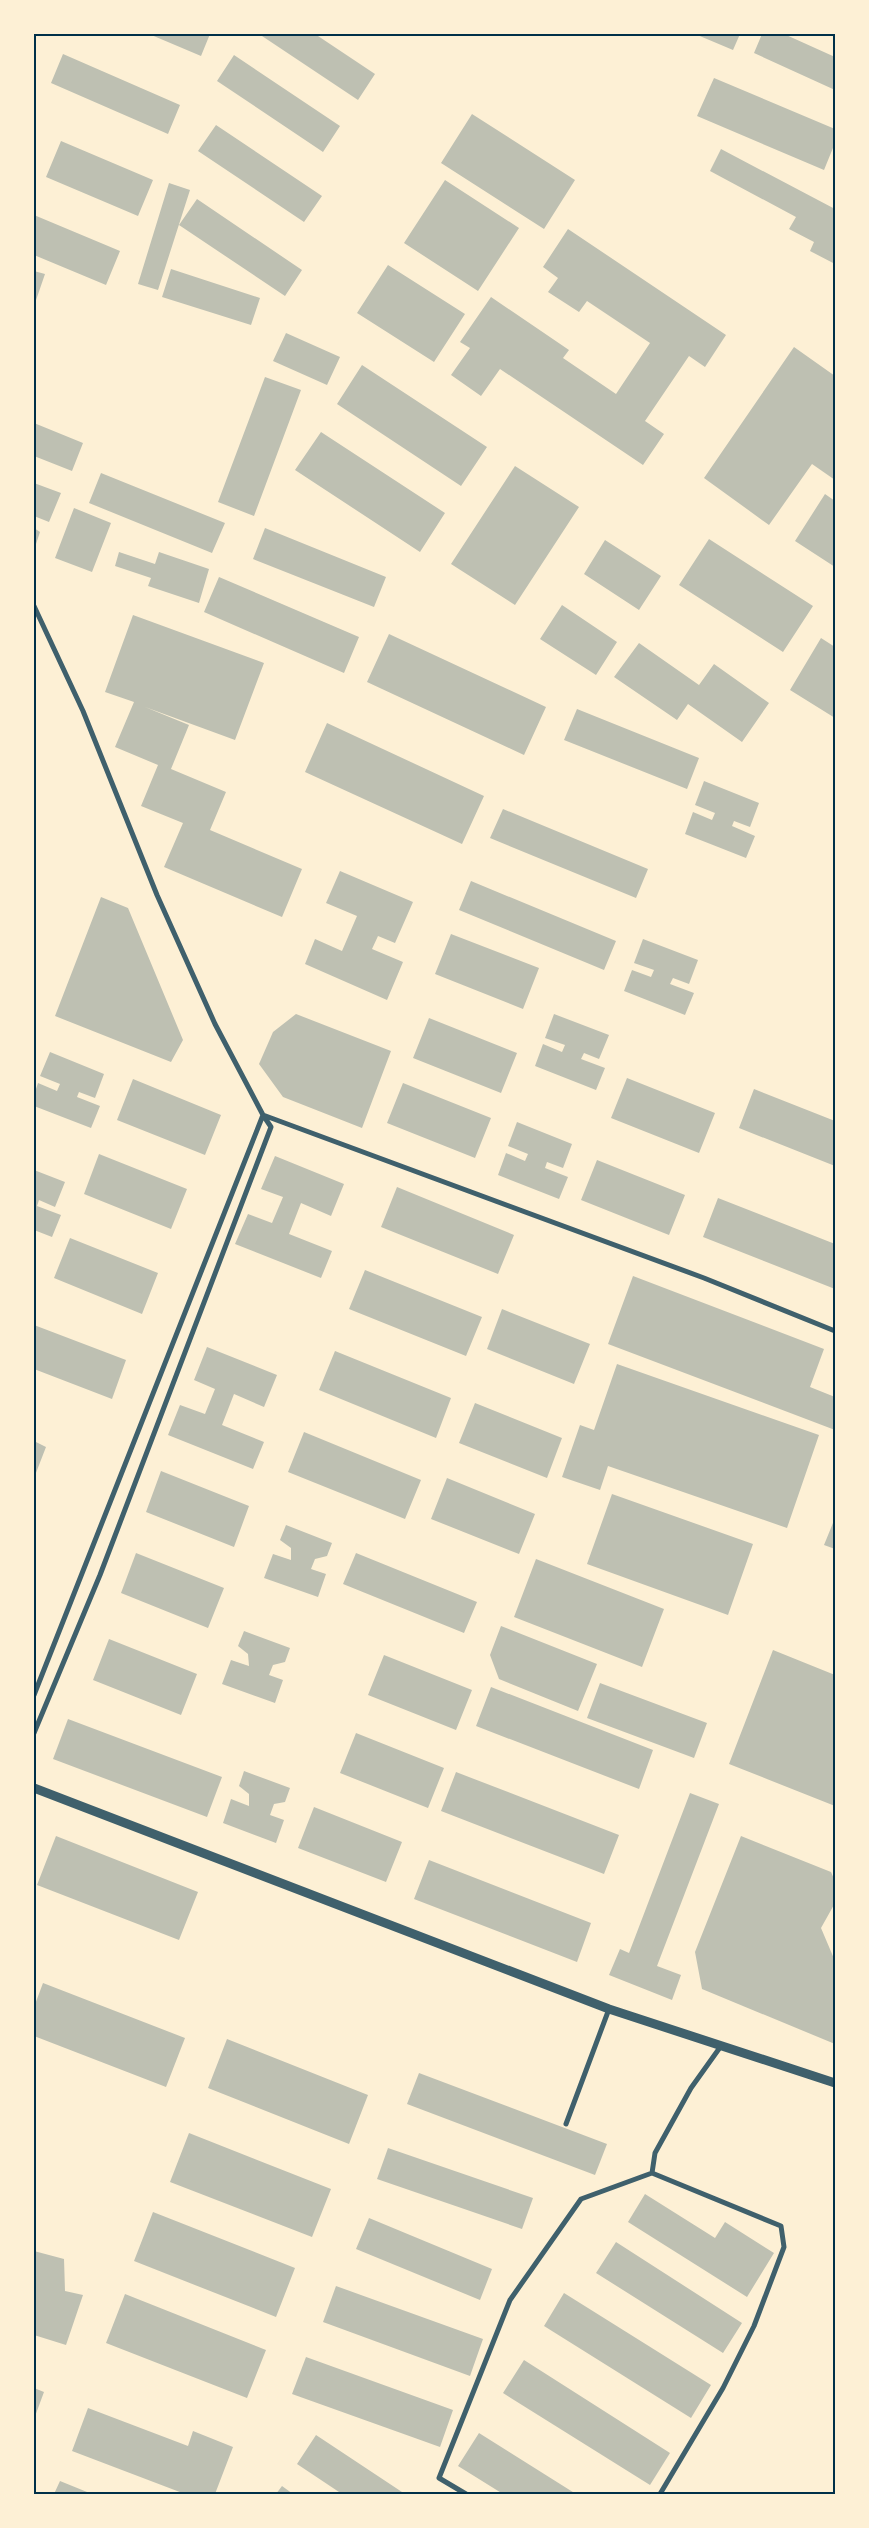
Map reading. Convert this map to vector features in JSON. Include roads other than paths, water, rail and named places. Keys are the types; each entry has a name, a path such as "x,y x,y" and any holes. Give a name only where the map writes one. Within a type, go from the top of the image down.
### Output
{"street":[{"path":"34,606 83,712 157,895 215,1024 270,1126 100,1575 34,1733"},
{"path":"263,1115 704,1278 835,1331"},
{"path":"34,1696 263,1115"},
{"path":"34,1788 609,2009 835,2083"},
{"path":"566,2124 609,2009"},
{"path":"652,2173 655,2153 691,2088 721,2046"},
{"path":"466,2494 439,2478 510,2300 581,2199 652,2173 782,2226 784,2247 746,2344 723,2388 660,2494"}]}
